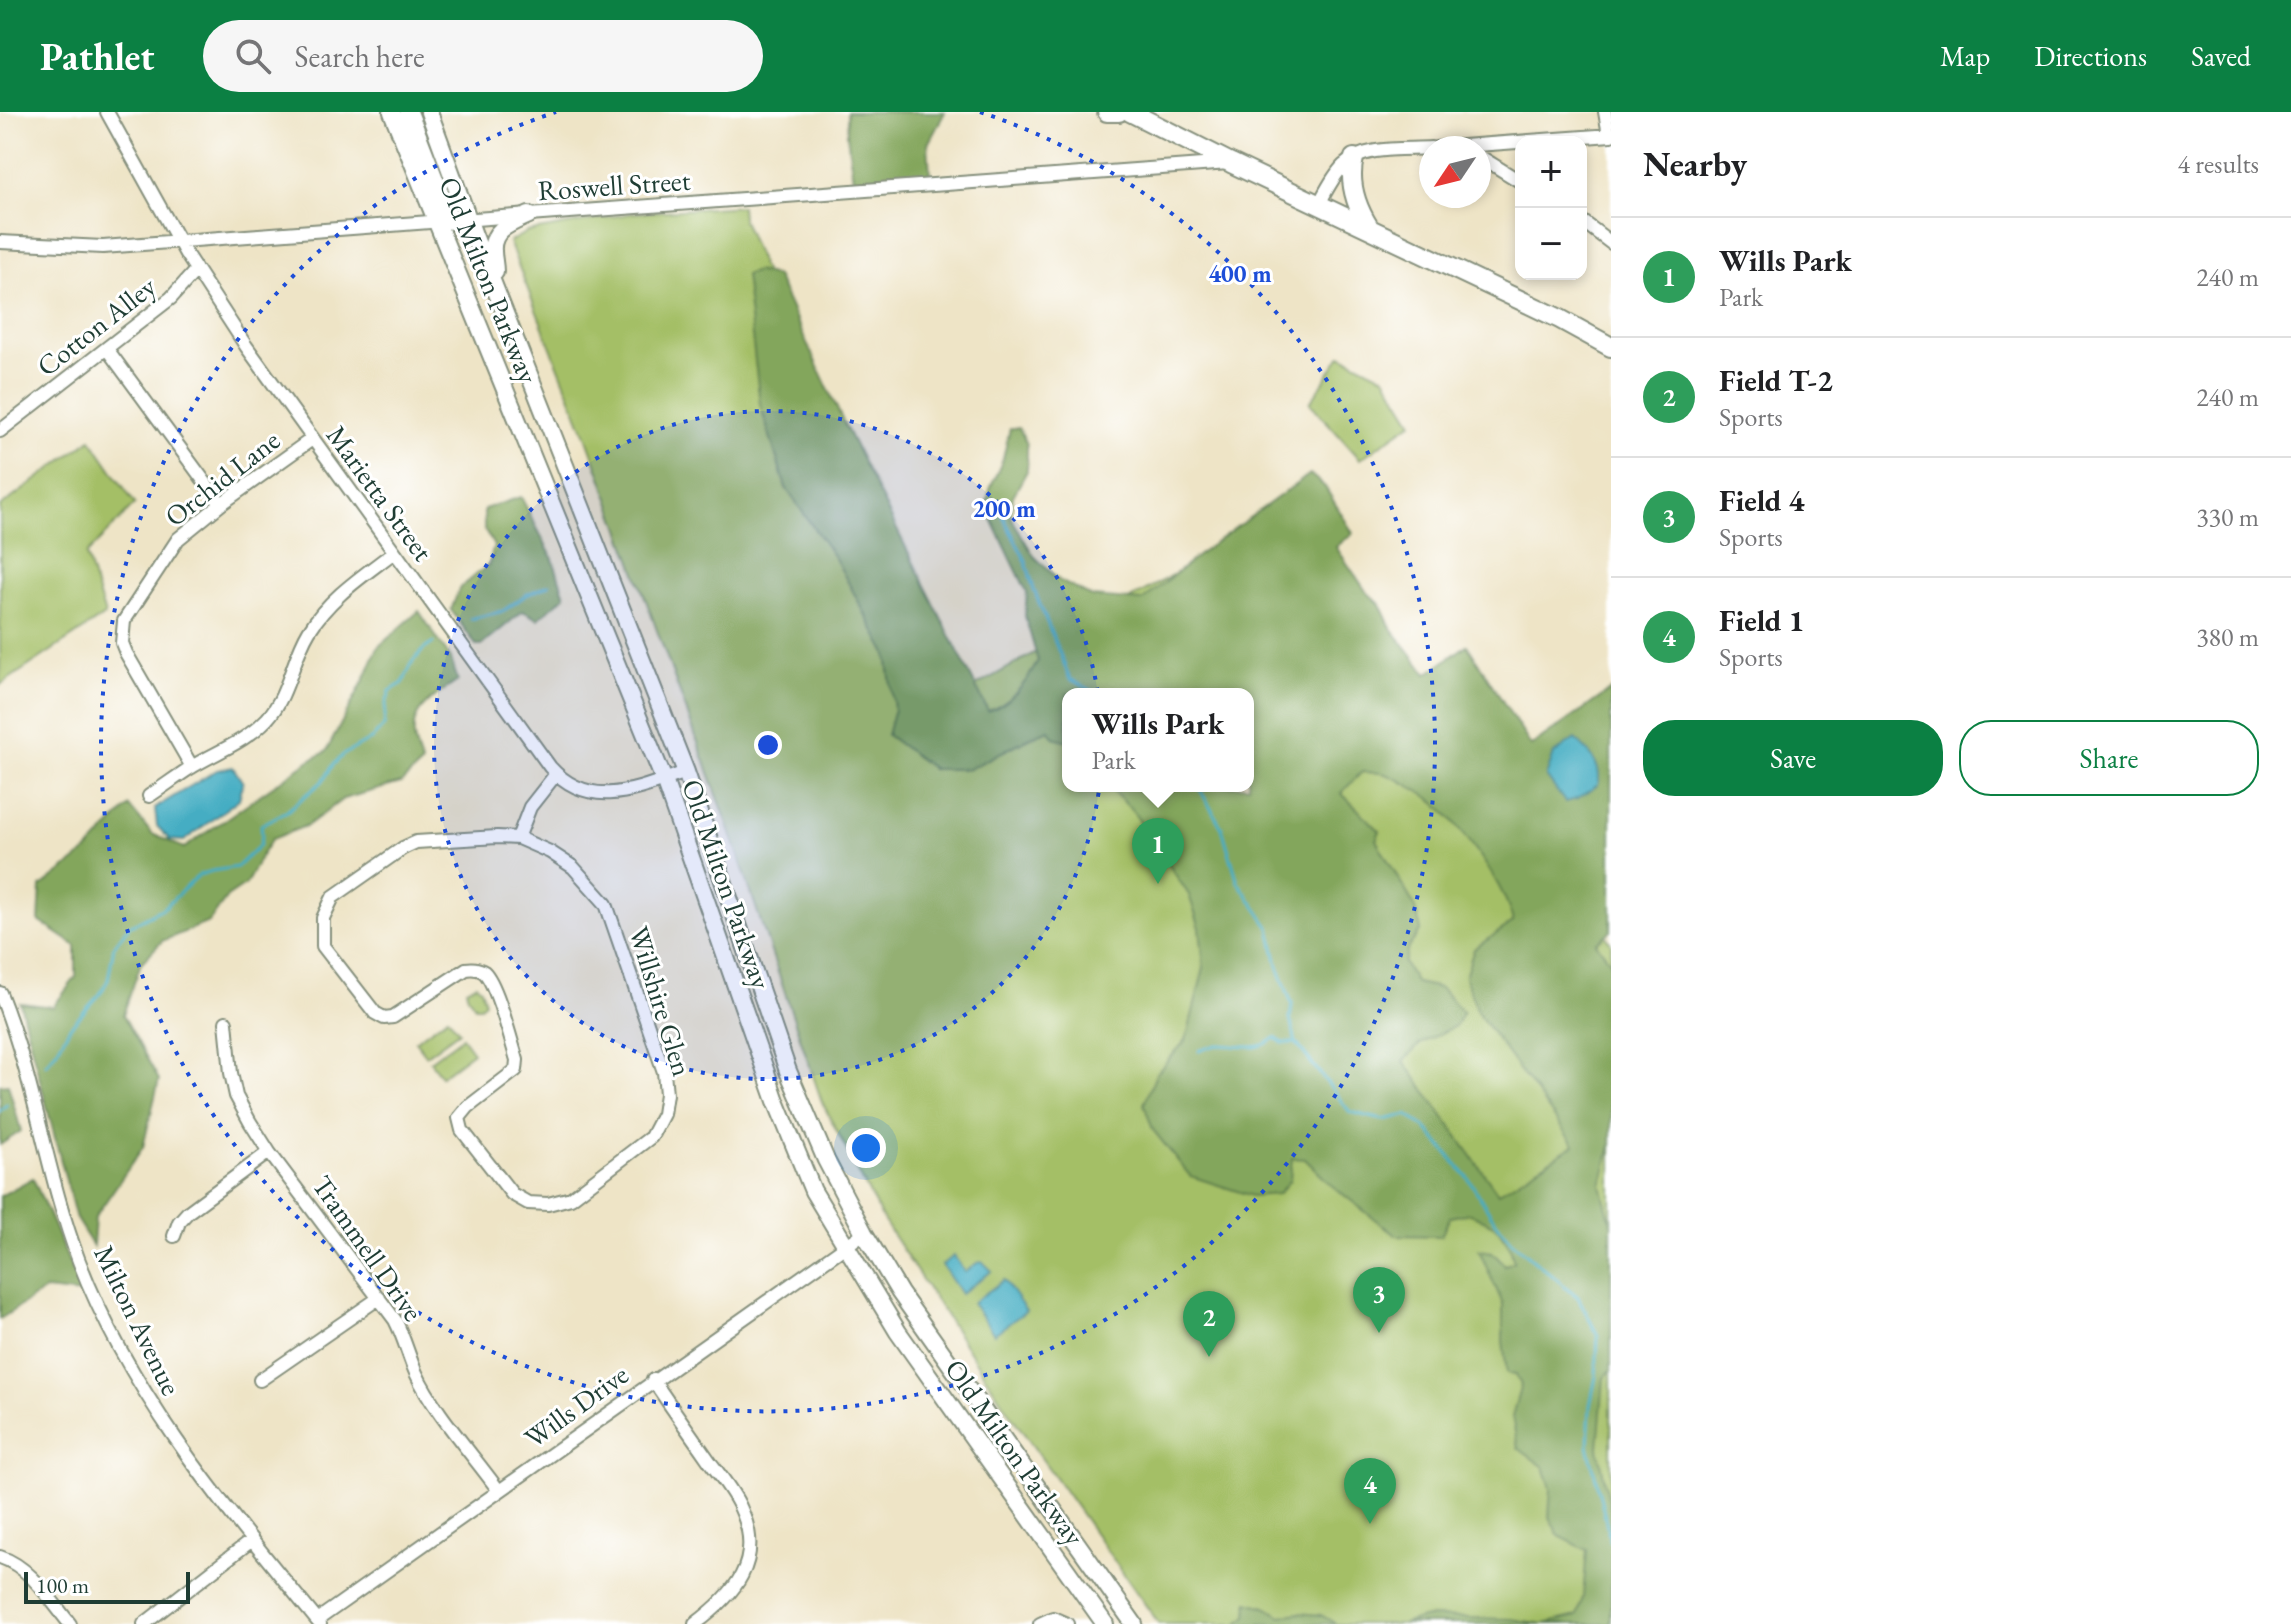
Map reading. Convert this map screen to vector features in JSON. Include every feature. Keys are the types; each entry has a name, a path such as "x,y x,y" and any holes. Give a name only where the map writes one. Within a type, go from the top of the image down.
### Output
{"highway":[{"path":"1107,112 1119,112"},
{"path":"1130,112 1560,319 1611,347"},
{"path":"1354,158 1351,171 1354,192 1359,210 1369,227"}],"main road":[{"name":"Old Milton Parkway","path":"392,112 443,221 489,349 664,780 776,1101 813,1191 898,1332 1105,1624"},
{"path":"409,112 443,221"},
{"name":"Old Milton Parkway","path":"429,112 686,772 788,1071 826,1160 900,1293 1134,1624"},
{"path":"494,285 492,249 495,236 502,228 529,215"}],"street":[{"name":"Marietta Street","path":"107,112 178,241 246,346 556,774 575,787 603,794 622,792 686,772"},
{"path":"1491,145 1610,135 1605,112"},
{"path":"1319,204 1344,165 1354,158 1369,152 1419,149"},
{"name":"Roswell Street","path":"0,242 103,247 1232,163"},
{"path":"1491,163 1515,178"},
{"path":"1587,225 1611,243"},
{"name":"Cotton Alley","path":"0,431 171,298 196,270"},
{"path":"107,349 221,504"},
{"name":"Orchid Lane","path":"192,767 126,653 122,629 178,539 312,439"},
{"path":"149,796 192,767 221,753 266,720 281,699 309,631 319,617 345,589 394,552"},
{"path":"518,838 530,807 556,774"},
{"name":"Willshire Glen","path":"518,838 550,852 573,867 606,904 664,1072 666,1094 663,1114 651,1137 571,1198 548,1204 528,1203 512,1194 462,1130 459,1118 468,1107 516,1070 517,1060 492,984 483,971 474,968 455,974 393,1017 384,1018 375,1013 323,946 323,918 333,897 403,848 416,842 518,838"},
{"name":"Milton Avenue","path":"0,993 23,1056 62,1211 99,1309 159,1417 318,1622"},
{"name":"Trammell Drive","path":"226,1022 236,1096 269,1152 379,1298 403,1335 416,1373 433,1402 499,1491"},
{"path":"174,1236 179,1222 188,1212 269,1152"},
{"name":"Wills Drive","path":"318,1622 653,1380 864,1233"},
{"path":"260,1380 379,1298"},
{"path":"653,1380 736,1498 748,1528 747,1561 741,1579 730,1595 695,1624"},
{"path":"144,1624 252,1540"},
{"path":"0,1557 19,1565 70,1624"},
{"path":"1040,1624 1053,1618 1067,1624"}],"green space":[{"path":"847,112 945,112 928,144 930,174 853,180"},
{"path":"741,206 742,218 846,470 967,691 1295,506 1611,943 1611,1624 1159,1624 1008,1411 883,1220 822,1102 728,825 585,433 509,242 527,232 633,213"},
{"path":"756,271 776,276 848,432 988,711 1018,691 1038,661 1025,616 1027,592 986,507 1010,428 1019,428 1027,444 1027,471 1013,496 1011,517 1034,556 1060,581 1092,597 1142,601 1206,549 1310,474 1325,487 1353,533 1336,547 1366,591 1380,604 1391,628 1427,674 1467,645 1531,746 1611,690 1611,931 1596,943 1611,962 1611,1146 1601,1185 1611,1224 1611,1370 1604,1378 1598,1448 1611,1511 1611,1624 1544,1624 1577,1616 1583,1597 1587,1550 1559,1536 1549,1517 1551,1488 1544,1467 1518,1448 1512,1416 1521,1385 1516,1374 1507,1373 1503,1304 1479,1250 1492,1252 1505,1265 1514,1262 1510,1247 1497,1227 1470,1213 1450,1217 1441,1236 1395,1235 1330,1184 1305,1159 1292,1158 1290,1180 1278,1194 1252,1196 1190,1176 1153,1130 1144,1104 1156,1074 1186,1040 1204,968 1200,928 1189,895 1132,810 1113,792 1254,792 1254,688 1062,688 1062,739 1053,737 1049,730 969,769 933,769 887,735 894,709 887,654 836,560 786,488 760,404 745,275","holes":["1362,772 1381,773 1436,803 1458,827 1493,876 1513,922 1474,949 1465,977 1478,1013 1574,1145 1498,1193 1404,1061 1420,1044 1455,1026 1463,1012 1440,988 1416,983 1404,963 1408,948 1421,930 1414,905 1376,840 1380,831 1341,793"]},
{"path":"1341,355 1385,377 1413,422 1360,459 1310,403"},
{"path":"91,439 135,504 86,555 105,615 0,685 0,507"},
{"path":"521,497 553,559 565,596 538,619 523,611 482,645 476,645 451,610 459,589 489,564 494,546 484,529 484,509"},
{"path":"419,611 451,659 458,681 425,705 418,714 414,734 422,764 401,783 343,799 308,825 272,839 246,884 227,897 209,922 162,941 141,963 123,1015 159,1080 143,1147 95,1217 93,1246 76,1219 20,1003 53,1007 76,977 76,946 39,921 41,887 85,853 129,806 152,834 184,848 326,752 378,647"},
{"path":"476,984 481,988 485,1002 480,1006 475,1006 466,989"},
{"path":"448,1017 459,1031 426,1055 415,1041"},
{"path":"462,1037 473,1052 441,1076 430,1061"},
{"path":"8,1084 21,1131 0,1145 0,1085"},
{"path":"33,1178 83,1294 45,1290 0,1319 0,1196"},
{"path":"1248,1602 1266,1607 1281,1616 1298,1613 1321,1615 1336,1624 1237,1624 1247,1616"},
{"path":"1426,1617 1511,1619 1544,1624 1402,1624"}],"water":[{"path":"1575,739 1597,765 1598,785 1577,799 1565,802 1546,776 1554,754"},
{"path":"233,767 243,783 239,799 184,841 170,840 157,826 155,808 217,770"},
{"path":"954,1256 965,1272 983,1262 992,1271 961,1294 942,1265"},
{"path":"1004,1280 1026,1311 994,1334 972,1303"}],"waterway":[{"path":"995,501 1026,561 1034,590 1070,679 1087,688"},
{"path":"470,619 503,611 526,595 549,585"},
{"path":"46,1064 70,1027 100,994 108,980 114,946 129,926 165,907 199,875 237,867 260,845 261,825 287,811 323,781 343,755 373,738 384,726 390,691 403,683 412,663 433,643"},
{"path":"1201,792 1222,828 1238,882 1270,928 1278,966 1292,1004 1290,1019 1296,1043 1350,1112 1383,1120 1407,1115 1426,1128 1468,1178 1511,1241 1578,1297 1598,1336 1588,1445 1611,1543"},
{"path":"1199,1051 1218,1045 1255,1047 1275,1038 1283,1043 1296,1043"},
{"path":"0,1111 7,1104"}],"place":[{"name":"Wills Park","path":"1158,884"},
{"name":"Field 4","path":"1379,1333"},
{"name":"Field T-2","path":"1209,1357"},
{"name":"Field 1","path":"1370,1524"}]}
